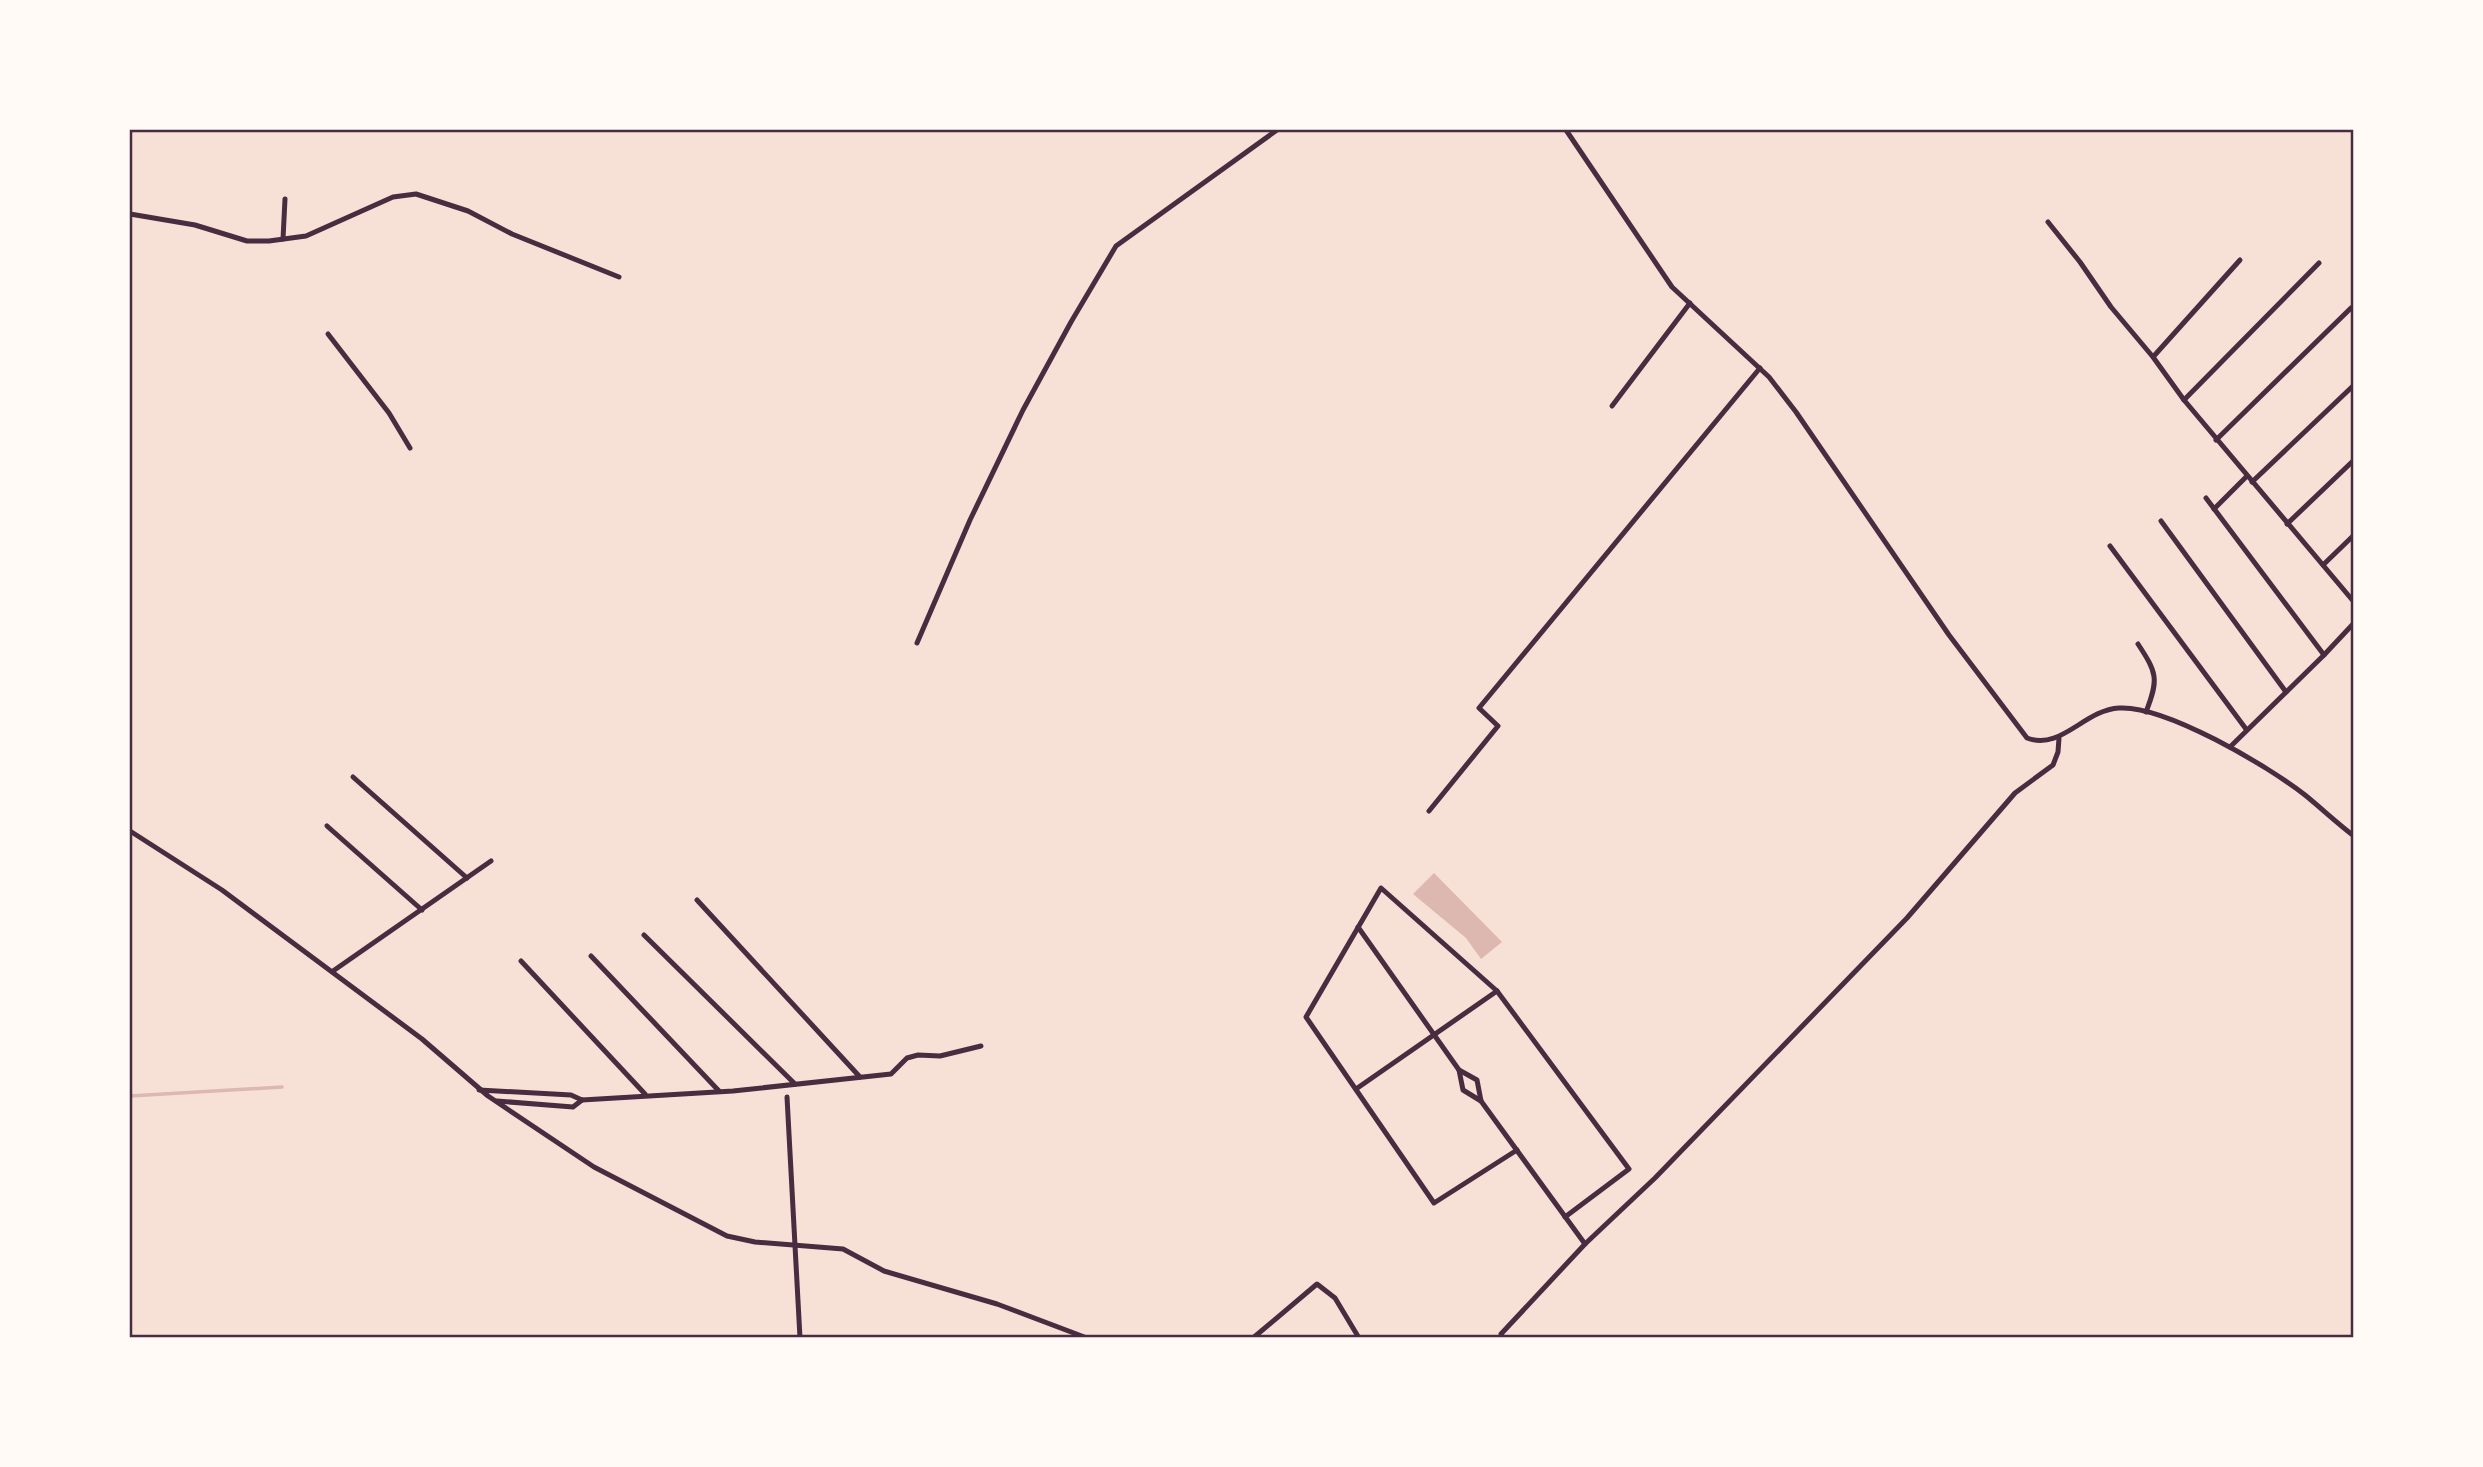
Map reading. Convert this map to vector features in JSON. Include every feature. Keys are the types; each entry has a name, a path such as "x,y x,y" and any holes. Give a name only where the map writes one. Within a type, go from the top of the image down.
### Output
{"street":[{"path":"917,643 970,520 1023,410 1116,246 1277,130"},
{"path":"1566,130 1672,287 1769,377 1796,412 1948,635 2027,738 2038,743 2059,738 2085,719 2120,708 2167,718 2230,747 2302,793 2354,836"},
{"path":"130,214 195,225 247,241 283,239 306,236 393,197 416,194 468,211 512,234 619,277"},
{"path":"283,239 285,199"},
{"path":"2048,222 2216,440 2354,602"},
{"path":"2153,357 2240,260"},
{"path":"2184,400 2319,262"},
{"path":"1612,405 1690,303"},
{"path":"2216,440 2351,308"},
{"path":"328,334 388,413 410,448"},
{"path":"1429,811 1498,726 1479,708 1760,368"},
{"path":"2252,482 2354,385"},
{"path":"2287,524 2354,460"},
{"path":"2214,509 2247,476"},
{"path":"2206,498 2324,656"},
{"path":"2161,521 2286,692"},
{"path":"2323,565 2354,535"},
{"path":"2110,546 2246,729"},
{"path":"2230,747 2324,656 2354,623"},
{"path":"2138,644 2153,667 2155,676 2153,694 2146,712"},
{"path":"1503,1338 1501,1334 1585,1244 1656,1178 1907,918 2015,793 2053,765 2059,738"},
{"path":"353,777 467,878"},
{"path":"327,826 422,910"},
{"path":"130,831 222,890 422,1039 479,1090 594,1167 727,1236 755,1242 843,1249 884,1271 997,1304 1087,1338"},
{"path":"333,971 491,861"},
{"path":"1517,1150 1434,1203 1306,1017 1381,888 1497,991 1629,1169 1565,1216"},
{"path":"697,900 860,1077"},
{"path":"1359,927 1459,1070 1463,1090 1481,1101 1585,1244"},
{"path":"644,935 794,1084"},
{"path":"591,956 720,1091"},
{"path":"521,961 646,1095"},
{"path":"1356,1088 1497,991"},
{"path":"479,1090 571,1095 582,1100 720,1091 891,1074 907,1058 918,1055 940,1056 981,1046"},
{"path":"1459,1070 1477,1080 1481,1101"},
{"path":"787,1097 800,1338"},
{"path":"494,1100 573,1107 582,1100"},
{"path":"1253,1338 1317,1284 1335,1298 1359,1338"}],"shaded area":[{"path":"1434,873 1502,942 1481,959 1466,938 1413,894"}],"waterway":[{"path":"130,1096 282,1087"}]}
